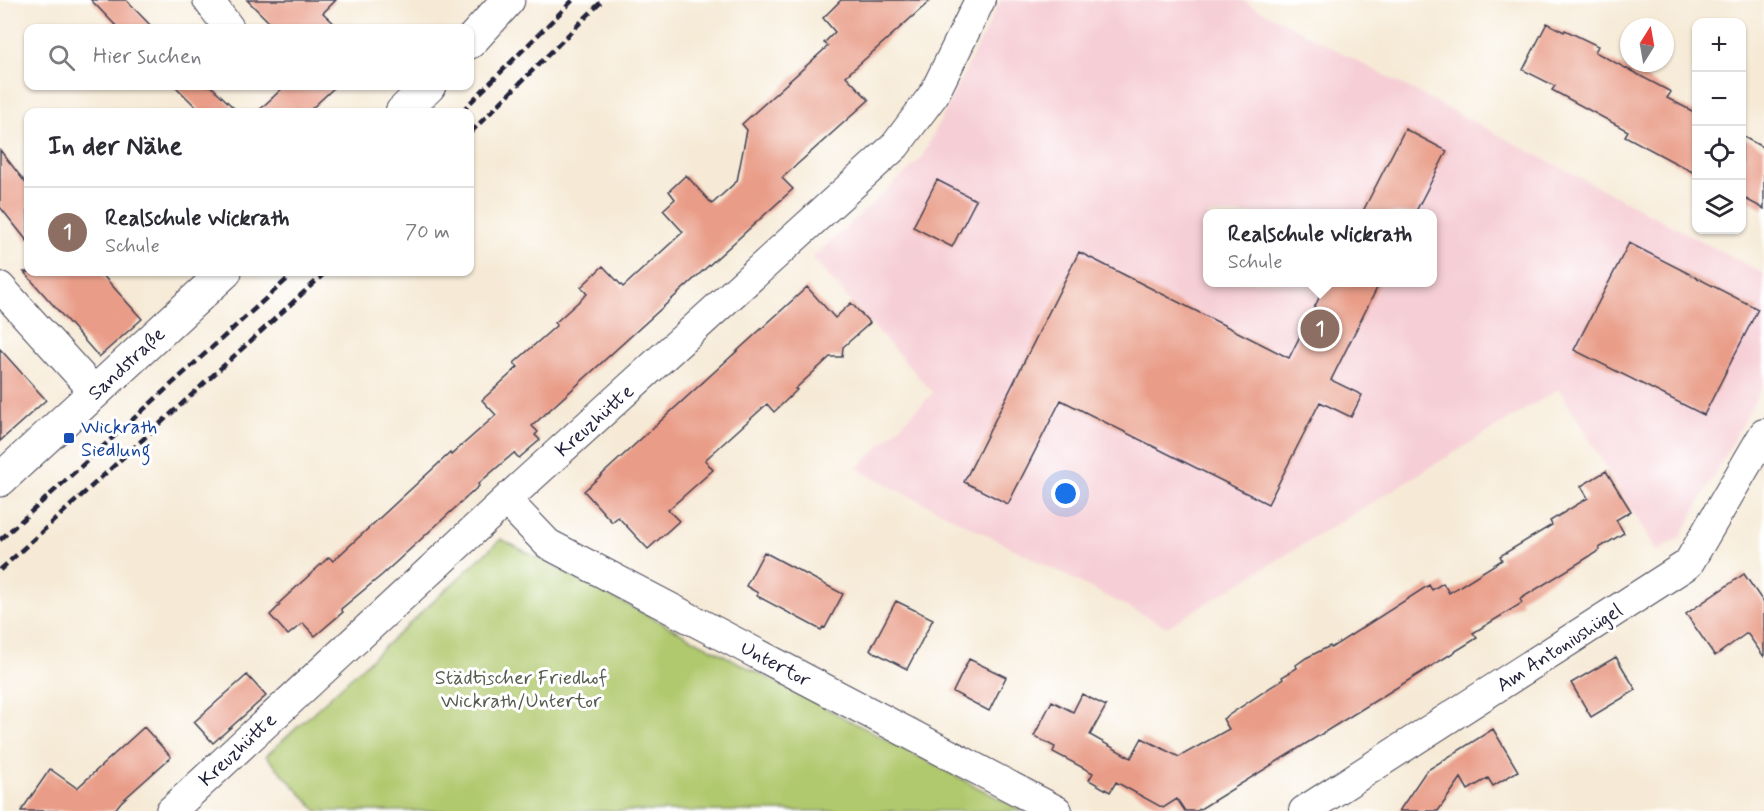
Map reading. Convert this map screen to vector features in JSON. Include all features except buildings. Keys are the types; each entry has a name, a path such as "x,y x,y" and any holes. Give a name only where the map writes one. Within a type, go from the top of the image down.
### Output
{"main road":[{"path":"474,38 508,0"},
{"path":"406,108 425,90"},
{"name":"Sandstraße","path":"0,480 221,276"}],"street":[{"path":"208,0 225,24"},
{"name":"Kreuzhütte","path":"171,811 506,500 895,146 934,94 980,0"},
{"path":"0,287 95,392"},
{"name":"Am Antoniushügel","path":"1304,811 1688,564 1764,434"},
{"name":"Untertor","path":"506,500 548,544 1057,811"}],"shaded area":[{"path":"1001,0 1241,0 1764,274 1764,384 1680,538 1657,551 1559,389 1167,627 857,469 933,393 812,258 921,159"}],"green space":[{"name":"Städtischer Friedhof Wickrath/Untertor","path":"501,539 1023,811 317,811 266,756"}],"railway":[{"path":"465,108 573,0"},
{"path":"474,129 603,0"},
{"path":"0,540 291,276"},
{"path":"0,570 322,276"}],"place":[{"name":"Realschule Wickrath","path":"1320,329"},
{"name":"Wickrath Siedlung","path":"69,438"}]}
